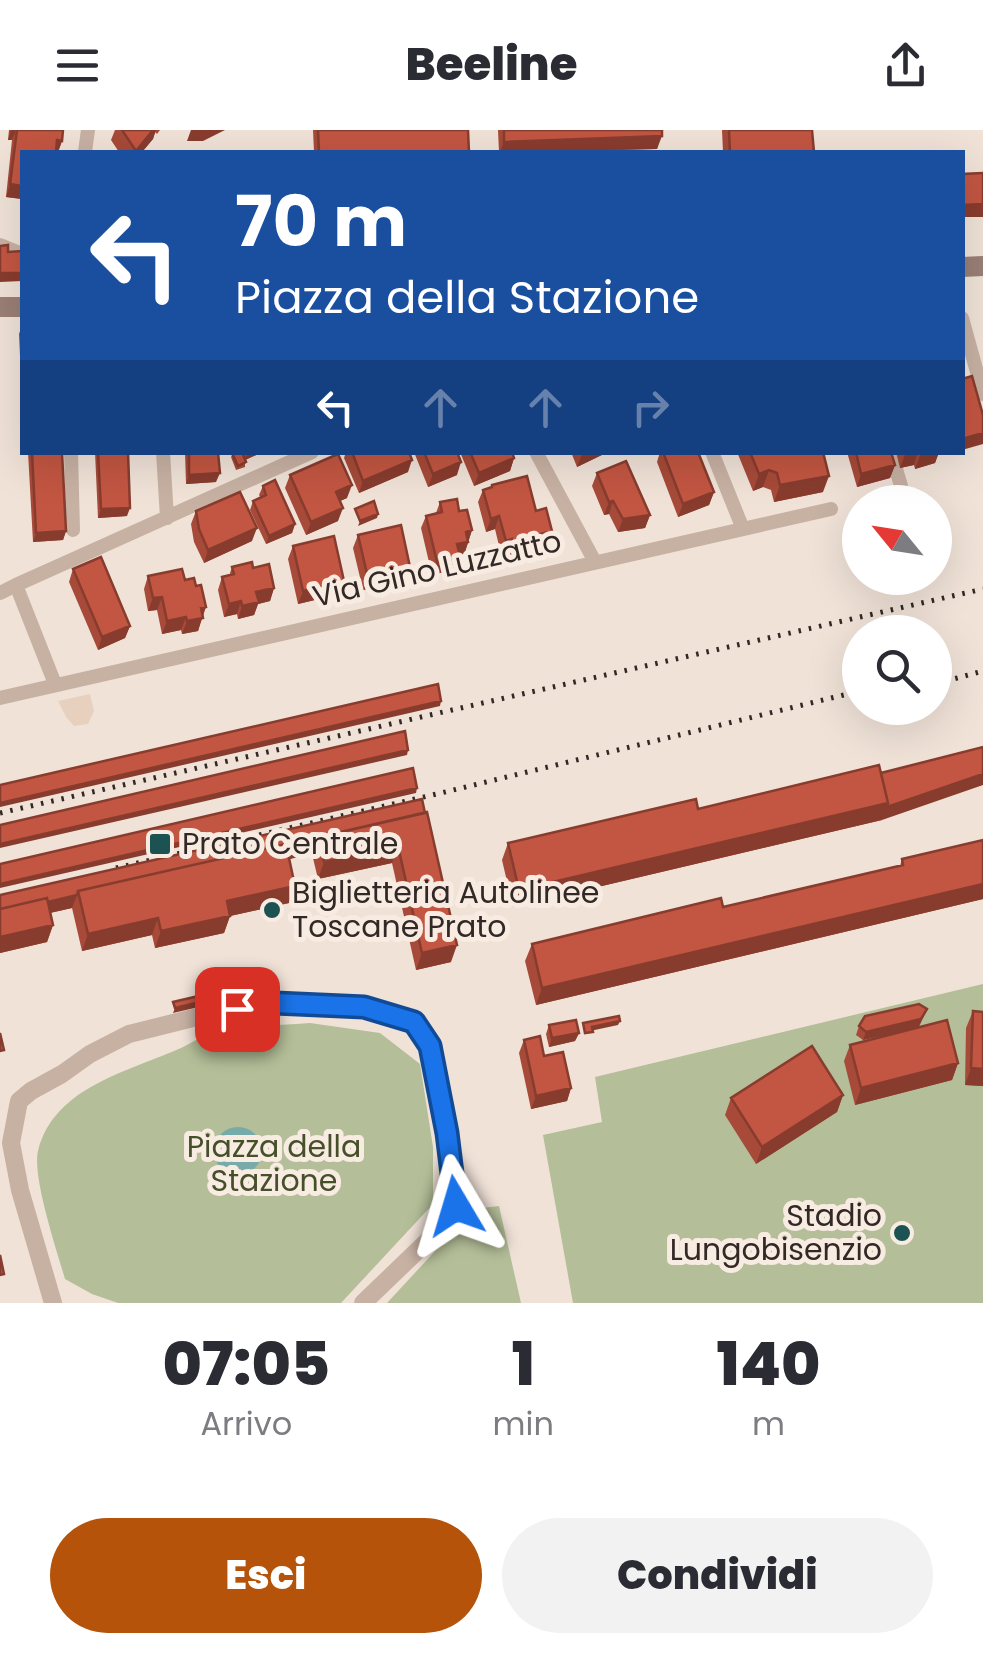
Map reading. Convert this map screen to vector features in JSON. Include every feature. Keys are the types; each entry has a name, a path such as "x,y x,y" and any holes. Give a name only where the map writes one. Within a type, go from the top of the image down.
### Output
{"street":[{"path":"965,329 983,394"},
{"path":"71,455 73,530"},
{"path":"163,455 167,518"},
{"path":"0,593 305,455"},
{"path":"538,455 596,562"},
{"path":"713,455 743,529"},
{"path":"892,455 901,485"},
{"name":"Via Gino Luzzatto","path":"0,698 831,509"},
{"path":"16,585 55,684"},
{"path":"0,1106 19,1101 90,1054 129,1034 221,1011 275,1003 364,1007 414,1022 430,1046 456,1206 441,1228 363,1303"},
{"path":"19,1101 12,1143 20,1190 53,1303"}],"green space":[{"path":"983,984 983,1303 573,1303 543,1135 602,1122 595,1077"},
{"name":"Piazza della Stazione","path":"310,1023 380,1033 420,1064 433,1147 433,1204 341,1303 118,1303 65,1279 46,1214 37,1163 47,1129 60,1111 77,1096 118,1073 210,1033"},
{"path":"499,1206 521,1303 387,1303 474,1209"}],"shaded area":[{"path":"90,694 94,711 88,724 74,726 58,701"}],"water":[{"path":"238,1127 255,1134 262,1151 255,1168 238,1175 221,1168 214,1151 221,1134"}],"building":[{"path":"17,130 63,130 56,150 20,150 20,186 10,184"},
{"path":"122,130 153,130 137,150"},
{"path":"318,130 468,130 469,150 319,150"},
{"path":"504,130 662,130 662,136 504,142"},
{"path":"729,130 812,130 814,150 730,150"},
{"path":"983,173 983,204 965,205 965,174"},
{"path":"8,245 8,252 20,251 20,273 0,273 0,246"},
{"path":"972,376 983,415 983,433 965,438 965,378"},
{"path":"32,455 62,455 66,531 36,533"},
{"path":"98,455 128,455 130,508 101,509"},
{"path":"189,455 218,455 220,473 189,475"},
{"path":"233,455 243,455 246,462 238,466"},
{"path":"338,455 352,485 336,492 343,508 311,522 290,475"},
{"path":"353,455 410,455 412,460 363,481"},
{"path":"425,455 458,455 461,462 433,474"},
{"path":"471,455 513,455 514,458 479,473"},
{"path":"664,455 699,455 714,492 683,504"},
{"path":"751,455 824,455 829,476 780,485 777,473 769,470 759,474"},
{"path":"857,455 892,455 895,465 861,474"},
{"path":"626,461 650,515 623,519 613,501 609,502 597,473"},
{"path":"527,476 536,511 546,508 552,531 537,535 539,542 514,549 512,539 506,541 499,516 491,519 483,490"},
{"path":"275,480 295,524 269,536 253,501 266,495 263,486"},
{"path":"240,492 257,528 208,550 196,511"},
{"path":"457,499 459,511 467,510 472,530 466,532 468,542 457,544 460,556 437,562 426,516 442,512 440,502"},
{"path":"374,501 378,514 360,521 355,509"},
{"path":"401,525 410,567 368,578 358,535"},
{"path":"334,536 344,581 303,591 293,546"},
{"path":"101,557 130,626 102,637 73,569"},
{"path":"252,562 253,568 269,564 274,588 256,592 259,602 229,604 222,577 234,574 232,567"},
{"path":"182,569 185,580 194,578 196,586 201,585 206,607 201,608 203,618 167,621 162,597 153,598 148,576"},
{"path":"438,684 441,701 0,803 0,785"},
{"path":"405,731 408,750 0,844 0,825"},
{"path":"983,747 983,774 887,807 881,773"},
{"path":"879,765 888,803 519,890 508,843 696,799 698,809"},
{"path":"413,768 417,788 0,884 0,864"},
{"path":"422,799 425,813 286,848 286,844 78,891 77,895 48,902 47,898 0,909 0,895"},
{"path":"427,812 457,945 422,953 398,846 324,862 319,837"},
{"path":"983,840 983,884 542,988 532,944 721,898 723,907 903,865 902,859"},
{"path":"286,844 295,886 227,901 230,916 161,931 158,918 88,934 78,891"},
{"path":"47,898 53,925 0,937 0,909"},
{"path":"220,991 222,997 175,1008 173,1002"},
{"path":"919,1004 927,1009 921,1019 866,1032 859,1026 865,1016"},
{"path":"973,1011 983,1012 983,1069 971,1068"},
{"path":"619,1016 620,1021 592,1027 593,1032 585,1033 583,1023"},
{"path":"576,1020 579,1033 552,1038 549,1025"},
{"path":"947,1020 958,1063 861,1088 850,1045"},
{"path":"540,1036 544,1056 563,1052 571,1088 536,1096 524,1040"},
{"path":"812,1046 843,1095 762,1147 731,1098"}],"railway":[{"path":"0,813 983,589"},
{"path":"952,679 983,671"},
{"path":"116,868 842,695"}],"place":[{"name":"Prato Centrale","path":"160,844"},
{"name":"Biglietteria Autolinee Toscane Prato","path":"272,910"},
{"name":"Stadio Lungobisenzio","path":"902,1233"}],"route":[{"path":"237,1009 275,1003 364,1007 414,1022 430,1046 456,1206"}]}
